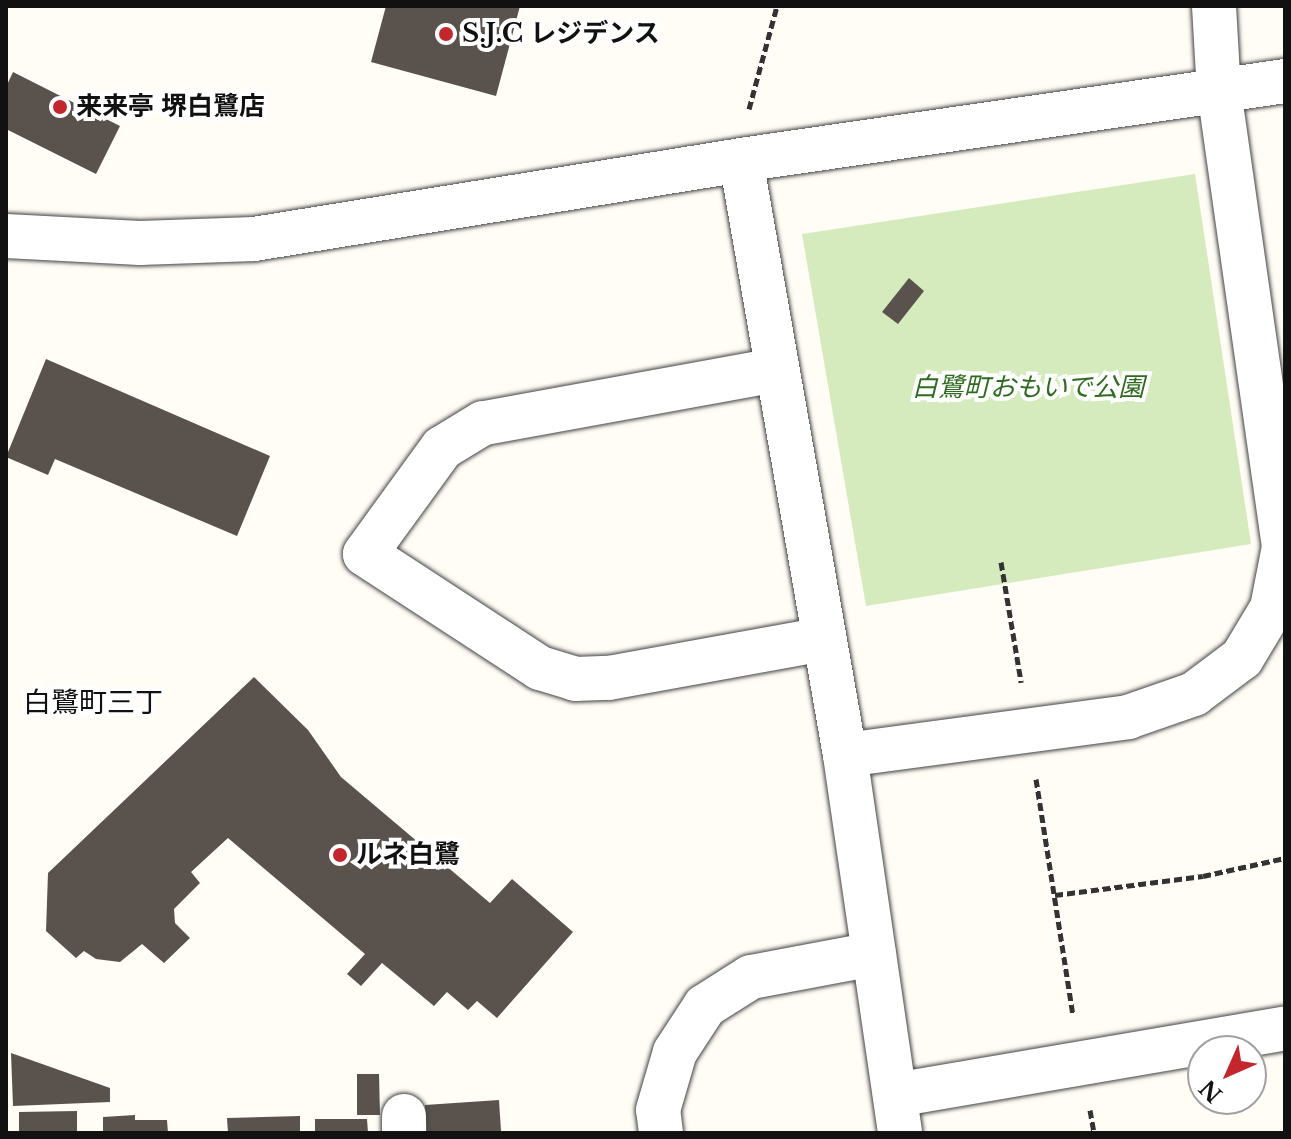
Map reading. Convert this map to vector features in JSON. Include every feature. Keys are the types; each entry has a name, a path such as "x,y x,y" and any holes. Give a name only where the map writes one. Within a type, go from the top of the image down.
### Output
{"street":[{"path":"845,755 1128,717 1194,694 1242,658 1272,608 1284,547 1266,294 1219,93 1214,6"},
{"path":"6,236 140,243 254,239 741,160 1285,81"},
{"path":"741,160 845,755 898,1114 1081,1063 1285,1028"},
{"path":"776,370 483,423 442,448 365,554 540,668 575,679 609,678 823,639"},
{"path":"661,1133 658,1110 675,1052 705,1006 751,977 874,954"}],"path":[{"path":"747,115 777,6"},
{"path":"1001,562 1011,624"},
{"path":"1028,731 1094,1133"},
{"path":"1055,895 1203,876 1285,858"}],"green space":[{"name":"白鷺町おもいで公園","path":"1195,174 1251,544 866,606 802,234"}],"building":[{"name":"S.J.C レジデンス","path":"386,6 520,6 496,96 371,62"},
{"path":"13,72 120,126 96,174 6,129 6,87"},
{"path":"909,278 924,291 898,324 882,312"},
{"path":"46,359 270,456 237,536 55,459 48,475 6,457"},
{"name":"ルネ白鷺","path":"254,677 308,730 341,777 490,903 512,879 573,932 497,1018 477,1001 468,1010 447,992 434,1006 382,963 361,986 347,974 365,954 228,838 191,872 200,883 174,909 175,923 190,938 164,963 142,944 120,962 96,959 84,951 76,958 46,931 48,873"},
{"path":"11,1053 110,1088 110,1102 13,1106"},
{"path":"357,1074 379,1074 380,1115 357,1115"},
{"path":"499,1100 501,1131 427,1133 425,1105"},
{"path":"77,1111 77,1133 19,1133 19,1112"},
{"path":"135,1115 135,1120 167,1120 168,1133 103,1133 103,1117"},
{"path":"300,1116 300,1133 228,1133 227,1118"},
{"path":"315,1119 367,1119 368,1133 315,1133"}],"place":[{"name":"S.J.C レジデンス","path":"446,34"},
{"name":"来来亭 堺白鷺店","path":"60,107"},
{"name":"ルネ白鷺","path":"340,855"}],"district":[{"name":"白鷺町三丁","path":"93,703"}]}
